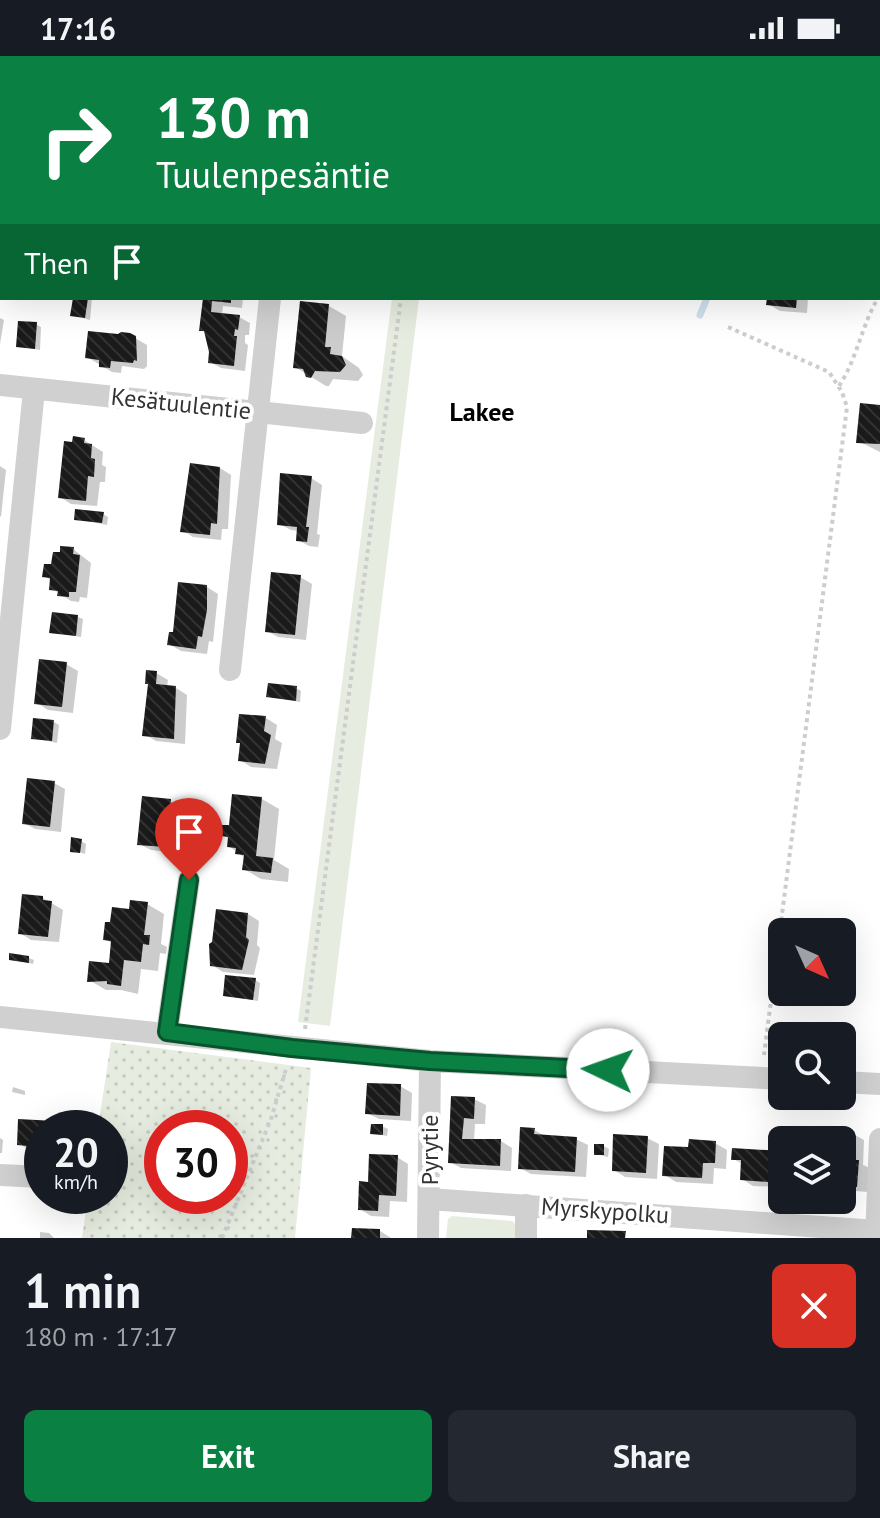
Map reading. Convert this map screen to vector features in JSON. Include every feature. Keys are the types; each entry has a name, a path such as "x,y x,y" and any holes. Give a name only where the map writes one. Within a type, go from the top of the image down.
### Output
{"street":[{"path":"230,670 270,300"},
{"name":"Kesätuulentie","path":"0,385 362,423"},
{"path":"0,729 34,390"},
{"path":"167,1032 189,880"},
{"path":"0,1017 298,1041 430,1061 768,1078"},
{"name":"Pyrytie","path":"428,1238 430,1061"},
{"path":"856,1083 880,1084"},
{"path":"877,1234 880,1139"},
{"path":"0,1175 24,1176"},
{"name":"Myrskypolku","path":"429,1199 526,1205 771,1230 877,1234"},
{"path":"526,1205 526,1238"}],"path":[{"path":"222,1238 271,1119 298,1041 401,300"},
{"path":"839,386 852,367 858,342 878,300"},
{"path":"728,327 829,372 839,386 847,407 778,1022"}],"shaded area":[{"path":"392,300 419,300 330,1026 298,1022"},
{"path":"111,1042 311,1068 295,1238 82,1238 85,1214 128,1214 128,1110 101,1110"},
{"path":"452,1216 512,1221 519,1228 518,1238 446,1238 448,1219"}],"building":[{"path":"73,300 88,300 85,318 70,316"},
{"path":"203,300 231,300 231,303 212,301 211,312 240,315 234,336 237,336 234,366 208,363 204,331 199,331"},
{"path":"767,300 797,300 796,308 766,305"},
{"path":"300,301 329,304 325,347 331,347 330,354 342,356 346,365 340,372 315,371 311,378 306,377 303,369 293,368"},
{"path":"18,321 37,322 35,349 16,347"},
{"path":"88,331 121,332 136,336 137,361 111,361 110,368 99,367 99,360 85,358"},
{"path":"860,403 880,405 880,444 856,443"},
{"path":"73,436 85,438 84,443 92,444 91,458 95,459 94,477 88,476 86,501 58,498 64,441 72,442"},
{"path":"190,463 220,467 217,524 211,523 210,535 180,532"},
{"path":"280,473 312,476 307,542 296,541 297,527 277,525"},
{"path":"75,509 104,512 102,523 74,520"},
{"path":"60,546 74,547 73,554 80,555 76,592 69,592 69,597 57,596 58,591 49,590 50,578 42,577 44,564 51,564 53,552 60,552"},
{"path":"271,572 301,575 295,635 265,632"},
{"path":"178,582 207,585 207,610 202,637 198,636 196,649 167,645 169,632 173,632"},
{"path":"52,612 78,615 76,636 49,633"},
{"path":"39,659 67,662 62,707 34,704"},
{"path":"146,670 157,671 156,684 176,686 174,739 142,736 148,684 145,684"},
{"path":"268,683 297,686 296,701 266,697"},
{"path":"239,714 266,716 264,731 271,735 265,764 238,761"},
{"path":"33,718 54,720 52,741 31,739"},
{"path":"27,778 55,781 50,827 22,824"},
{"path":"232,794 262,797 256,856 273,858 271,873 242,870 244,855 235,854 236,848 227,847 228,837 221,836 222,825 229,825"},
{"path":"142,796 171,799 166,847 137,845"},
{"path":"71,837 82,839 80,853 70,852"},
{"path":"22,894 43,896 43,900 52,901 48,937 18,934"},
{"path":"130,900 148,902 144,935 150,935 149,945 143,944 141,962 124,960 121,986 107,984 107,981 87,982 89,961 109,963 111,941 103,940 105,922 110,922 112,907 129,909"},
{"path":"216,909 248,913 246,937 249,940 242,970 210,966 209,944 212,942"},
{"path":"9,953 29,956 29,963 9,960"},
{"path":"225,975 256,978 253,1000 223,996"},
{"path":"367,1083 401,1084 400,1116 365,1114"},
{"path":"451,1096 475,1097 474,1119 464,1118 462,1139 501,1139 500,1166 448,1163"},
{"path":"18,1119 24,1119 24,1146 17,1145"},
{"path":"371,1124 383,1124 383,1135 370,1134"},
{"path":"520,1127 535,1128 534,1134 577,1137 575,1172 518,1169"},
{"path":"613,1134 648,1136 646,1173 612,1171"},
{"path":"689,1139 716,1141 715,1163 703,1163 702,1178 662,1176 664,1146 688,1147"},
{"path":"594,1144 604,1144 604,1155 594,1155"},
{"path":"732,1148 768,1150 768,1182 740,1180 741,1160 731,1160"},
{"path":"369,1154 398,1155 396,1196 379,1195 378,1211 358,1210 359,1181 368,1182"},
{"path":"856,1160 859,1160 857,1187"},
{"path":"352,1228 380,1229 380,1238 351,1238"},
{"path":"587,1230 626,1231 625,1238 587,1238"}],"waterway":[{"path":"700,315 706,300"}],"district":[{"name":"Lakee","path":"482,412"}],"route":[{"path":"189,880 167,1032 430,1061 608,1070"}]}
